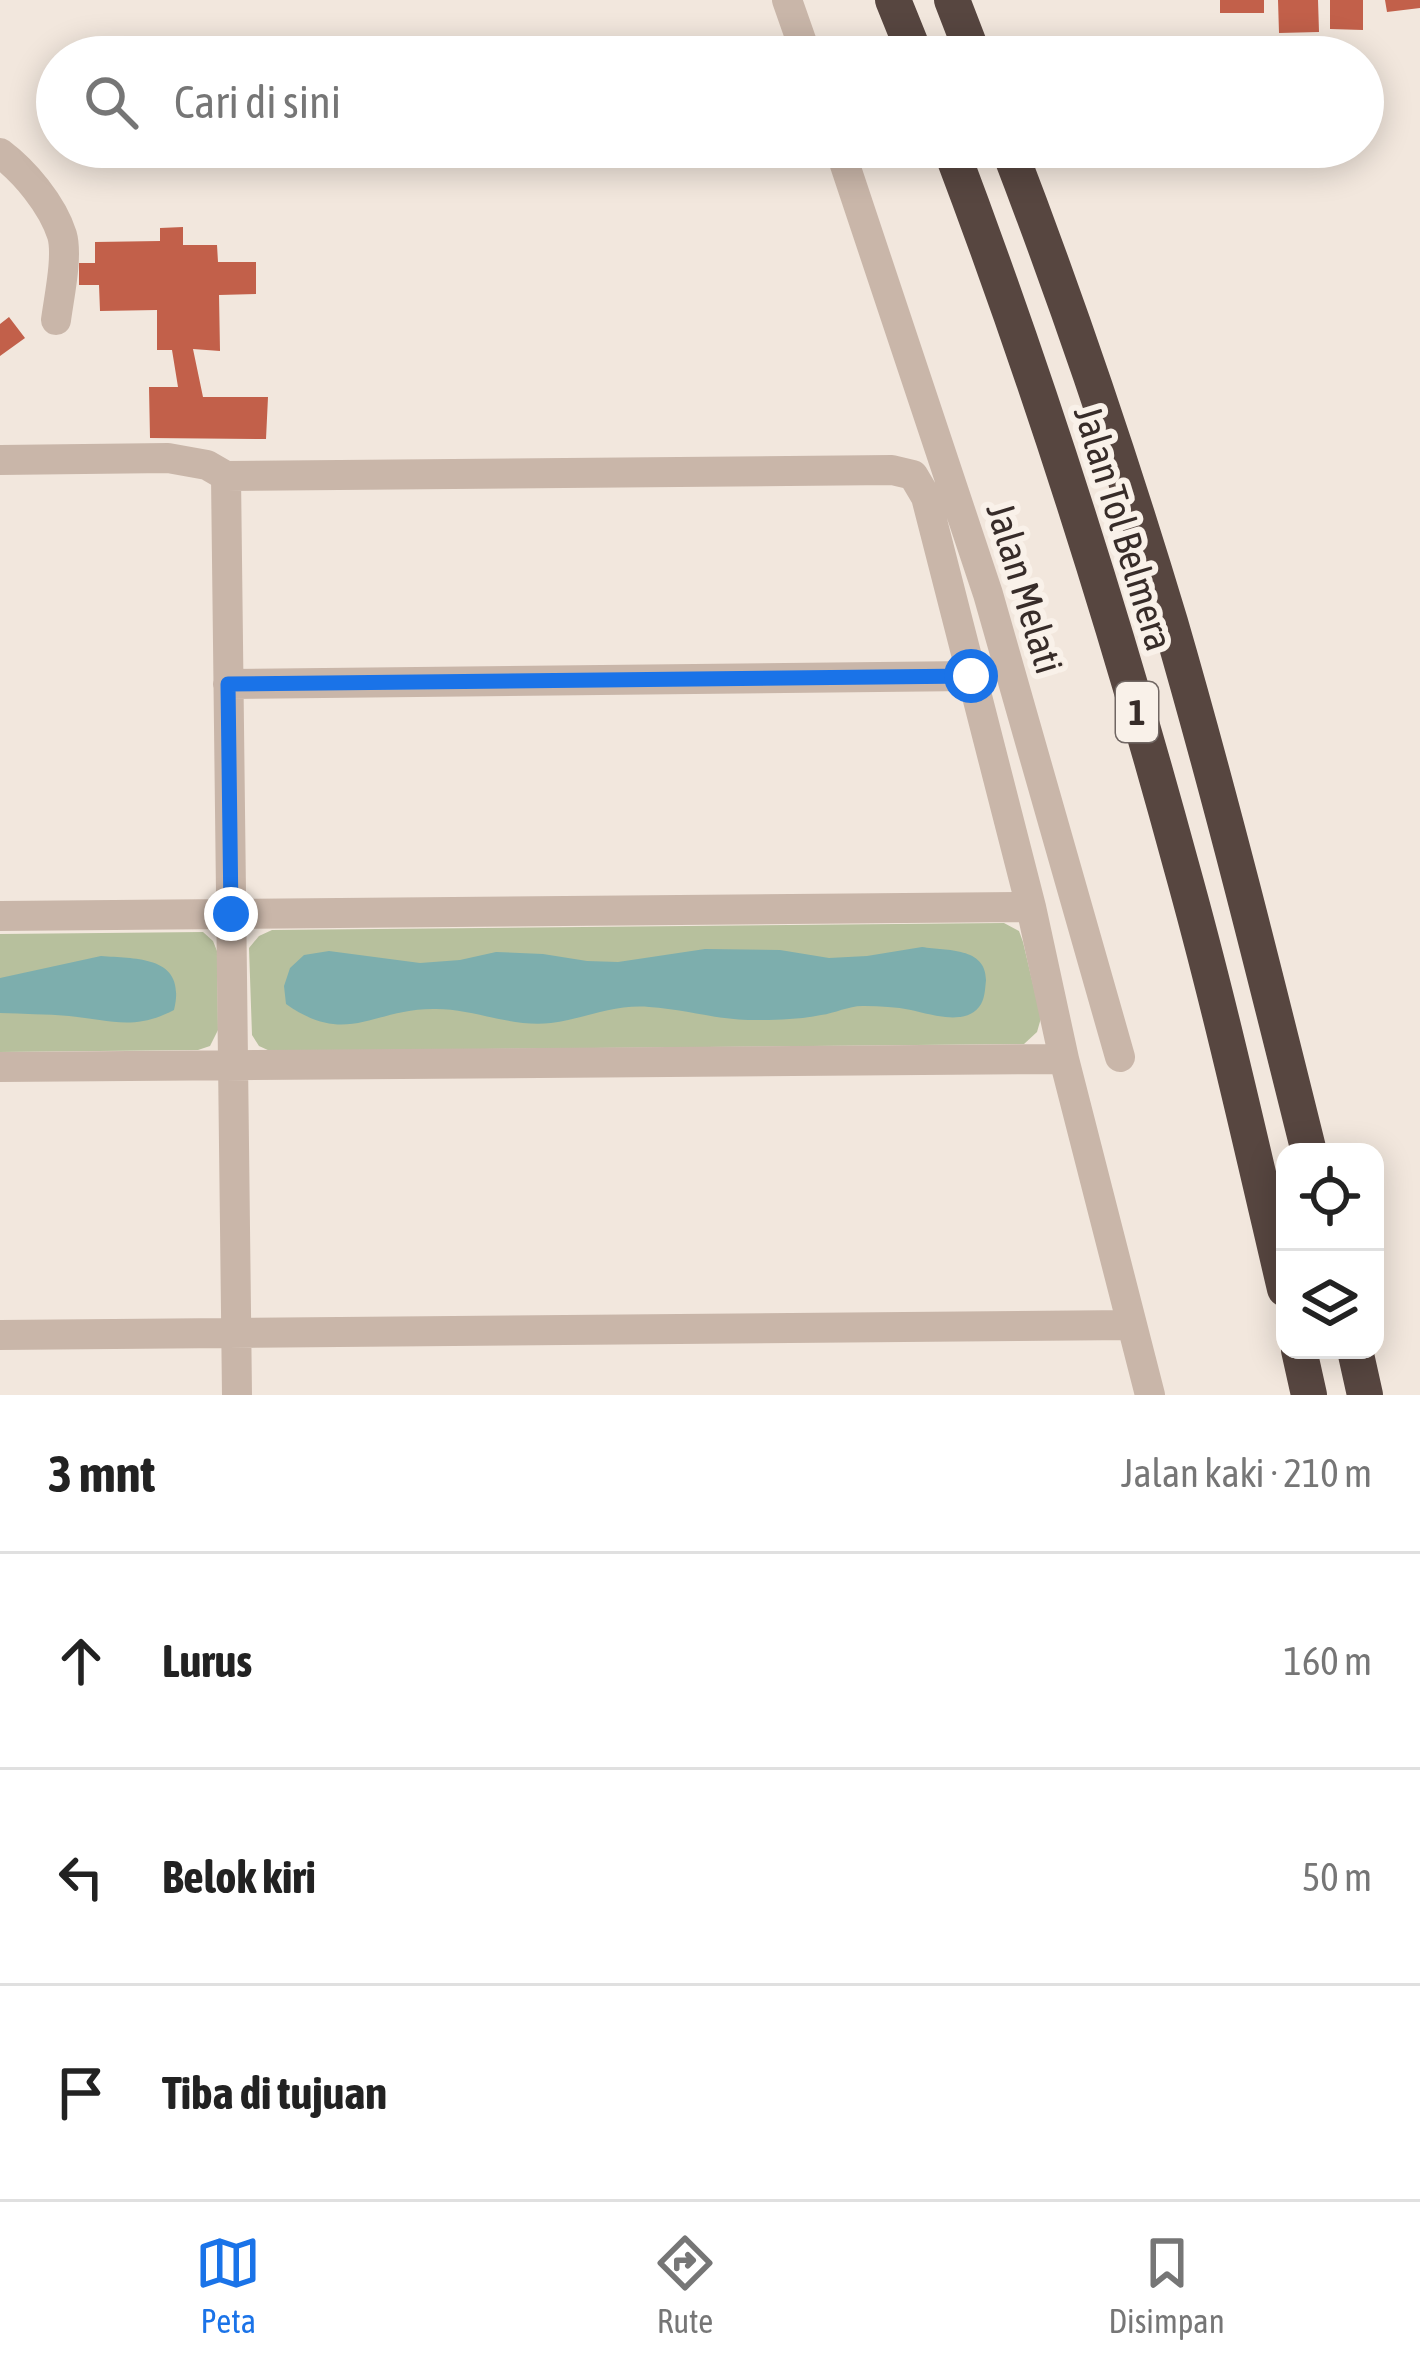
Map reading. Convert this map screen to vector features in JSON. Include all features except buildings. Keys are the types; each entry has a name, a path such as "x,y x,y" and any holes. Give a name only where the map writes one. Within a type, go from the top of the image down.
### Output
{"highway":[{"path":"892,0 907,36"},
{"path":"952,0 966,36"},
{"name":"Jalan Tol Belmera","path":"958,168 1030,368 1104,601 1182,867 1276,1252"},
{"name":"Jalan Tol Belmera","path":"1016,168 1130,492 1169,622 1308,1143"},
{"path":"1301,1359 1309,1395"},
{"path":"1357,1359 1365,1395"}],"street":[{"path":"787,0 800,36"},
{"path":"0,153 34,186 63,238 56,320"},
{"name":"Jalan Melati","path":"845,168 988,594 1120,1057"},
{"path":"0,460 168,458 207,465 226,476 868,470 913,475 926,497 1150,1395"},
{"path":"226,476 237,1395"},
{"path":"228,684 971,676"},
{"path":"0,916 1031,907"},
{"path":"0,1067 1064,1059"},
{"path":"0,1335 1131,1324"}],"green space":[{"path":"1004,923 1019,931 1041,1018 1037,1032 1024,1044 270,1051 252,1035 249,948 272,930"},
{"path":"203,932 217,951 218,1030 210,1046 198,1050 0,1052 0,934"}],"water":[{"path":"922,947 963,953 980,961 985,991 973,1013 946,1017 859,1006 803,1018 748,1020 636,1007 536,1024 433,1009 343,1024 307,1017 286,1004 284,986 290,968 304,955 329,951 420,963 496,952 618,962 705,949 780,950 829,958"},
{"path":"101,956 144,960 167,970 176,992 174,1010 134,1022 0,1013 0,978"}],"route":[{"path":"231,914 228,684 971,676"}]}
